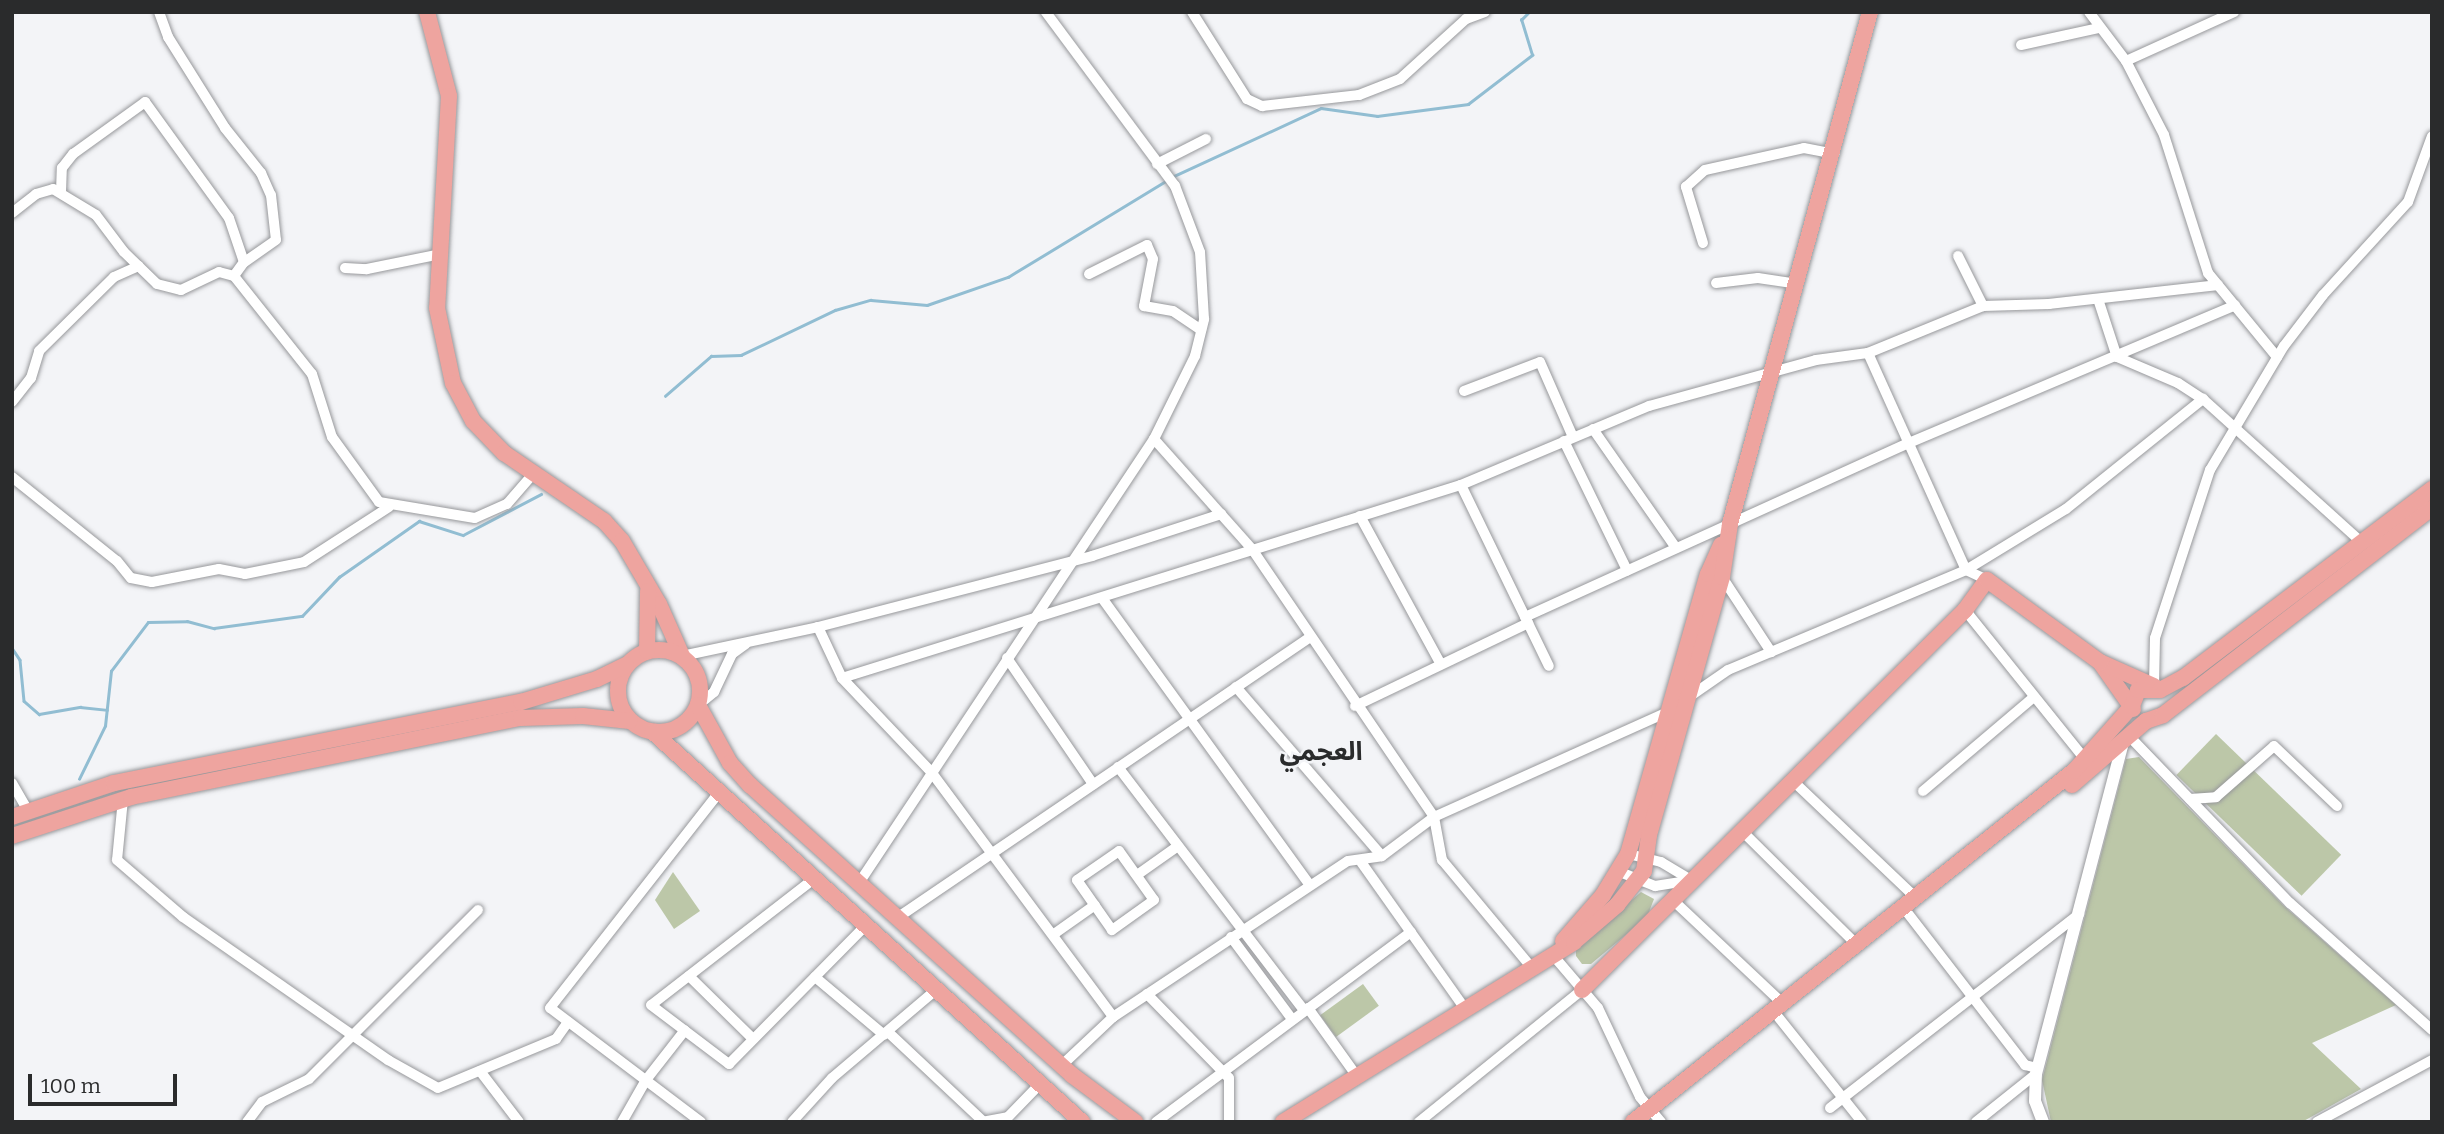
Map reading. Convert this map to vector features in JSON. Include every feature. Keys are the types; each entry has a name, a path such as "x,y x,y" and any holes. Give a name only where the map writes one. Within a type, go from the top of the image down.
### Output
{"main road":[{"path":"427,12 449,96 437,308 444,353 457,393 488,438 532,475 604,521 622,541 682,656 699,678 698,705 730,763 1061,1066 1127,1120"},
{"path":"1283,1122 1574,942 1637,880 1647,859 1649,835 1722,577 1730,524 1834,154 1870,12"},
{"path":"1633,1122 1654,1117 2085,759 2132,706 2138,690 2157,688 2183,678 2432,489"},
{"path":"1781,1011 1856,944 2127,739 2146,721 2155,720 2166,708 2432,508"},
{"path":"1552,954 1620,872 1628,854 1708,574 1730,524"},
{"path":"1582,990 1675,902 1691,880 1965,610 1987,580 2100,662 2157,688 2166,708"},
{"path":"647,651 648,591"},
{"path":"20,814 114,783 521,702 597,679 647,651 682,656"},
{"path":"2100,662 2146,721"},
{"path":"626,665 617,694 631,721"},
{"path":"653,732 681,726 698,705"},
{"path":"12,836 123,799 521,718 583,716 631,721 653,732 1082,1122"},
{"path":"891,947 912,955 933,950"}],"street":[{"path":"159,12 168,37 271,195 276,240 244,262 234,276"},
{"path":"859,883 1154,439 1195,356 1201,330 1205,287 1200,252 1175,186 1046,12"},
{"path":"1192,12 1250,110 1359,95 1400,79 1466,19 1485,12"},
{"path":"2089,12 2098,28 2126,61 2164,135 2208,274 2277,357"},
{"path":"2126,61 2234,12"},
{"path":"2021,45 2098,28"},
{"path":"61,192 62,168 73,154 145,102 229,218 244,262"},
{"path":"2157,688 2155,638 2210,470 2234,425 2277,357 2323,295 2407,202 2432,136"},
{"path":"1157,164 1206,139"},
{"path":"1703,243 1686,187 1705,170 1804,148 1834,154"},
{"path":"12,214 36,194 61,192 96,215 139,266 158,284 181,290 219,272 234,276 312,374 332,437 379,502 389,507 475,517 508,503 532,475"},
{"path":"1089,274 1147,245 1153,259 1144,306 1173,311 1201,330"},
{"path":"345,268 367,269 441,254"},
{"path":"1958,256 1983,306"},
{"path":"12,402 31,379 39,351 114,277 139,266"},
{"path":"1716,283 1758,278 1797,284"},
{"path":"842,678 1461,485 1649,406 1816,360 1868,353 1983,306 2098,299 2218,285"},
{"path":"2098,299 2117,357 2178,383 2203,399 2361,542"},
{"path":"1355,706 1627,570 1909,443 2235,305"},
{"path":"1868,353 1966,570 1987,580"},
{"path":"1464,391 1540,362 1568,439 1627,570"},
{"path":"1061,1066 1113,1017 1348,861 1361,862 1382,856 1434,817 1668,713 1728,670 1966,570 2066,509 2203,399"},
{"path":"1593,429 1676,548"},
{"path":"1154,439 1252,549 1355,706 1434,817 1442,860 1532,968"},
{"path":"12,477 117,561 131,578 152,582 219,569 244,574 304,562 389,507"},
{"path":"1461,485 1549,666"},
{"path":"682,656 818,627 1070,562 1221,514"},
{"path":"1360,516 1440,663"},
{"path":"1722,577 1771,652"},
{"path":"1102,598 1310,886"},
{"path":"1965,610 2085,759"},
{"path":"818,627 842,678 932,773 993,851 1113,1017"},
{"path":"897,918 1310,637"},
{"path":"698,705 713,692 733,654 752,640"},
{"path":"1007,658 1093,784"},
{"path":"1236,687 1382,856"},
{"path":"1923,791 2034,696"},
{"path":"2043,1122 2035,1101 2037,1071 2127,739 2190,799 2290,903 2432,1030"},
{"path":"2190,799 2216,797 2274,746 2337,806"},
{"path":"1118,767 1356,1075"},
{"path":"1792,780 1909,906 1972,997 2025,1065 2037,1071"},
{"path":"12,783 20,814"},
{"path":"701,1122 550,1008 720,792"},
{"path":"123,799 117,860 183,917 355,1037 438,1088 556,1039 568,1022"},
{"path":"1741,830 1856,944"},
{"path":"1137,875 1178,846"},
{"path":"1119,850 1137,875 1154,900 1112,930 1077,880 1119,850"},
{"path":"1628,854 1647,859 1691,880"},
{"path":"1361,862 1465,1009"},
{"path":"1620,872 1655,886 1691,880"},
{"path":"815,878 651,1005 729,1064 866,925"},
{"path":"1675,902 1781,1011 1862,1122"},
{"path":"1054,934 1095,905"},
{"path":"247,1122 262,1102 309,1079 355,1037 478,910"},
{"path":"1830,1108 2079,914"},
{"path":"1156,1122 1411,932"},
{"path":"1231,937 1292,1019"},
{"path":"1552,954 1598,1008 1654,1117"},
{"path":"689,976 753,1039"},
{"path":"815,977 886,1034 983,1122 1008,1117 1041,1083"},
{"path":"792,1122 832,1078 937,989"},
{"path":"1419,1122 1582,990"},
{"path":"1147,994 1222,1071 1231,1085 1228,1122"},
{"path":"622,1122 646,1080 685,1030"},
{"path":"2317,1122 2432,1060"},
{"path":"480,1070 519,1122"},
{"path":"1976,1122 2037,1071"}],"green space":[{"path":"2216,734 2341,855 2302,896 2176,775"},
{"path":"2139,757 2283,905 2396,1005 2312,1043 2361,1089 2302,1122 2051,1122 2042,1080 2126,759"},
{"path":"673,872 700,911 674,929 655,900"},
{"path":"1641,892 1654,899 1647,917 1591,964 1582,964 1576,956 1576,948"},
{"path":"1363,984 1379,1006 1336,1037 1320,1015"}],"waterway":[{"path":"1172,177 1321,108 1377,116 1468,104 1532,55 1521,20 1529,12"},
{"path":"665,396 711,356 741,355 835,310 871,300 927,305 1008,277 1166,181"},
{"path":"79,779 105,726 111,671 148,622 187,621 214,628 302,616 339,577 419,521 463,535 541,494"},
{"path":"12,648 20,660 24,701 39,714 80,707 107,710"}],"district":[{"name":"العجمي","path":"1321,752"}]}
